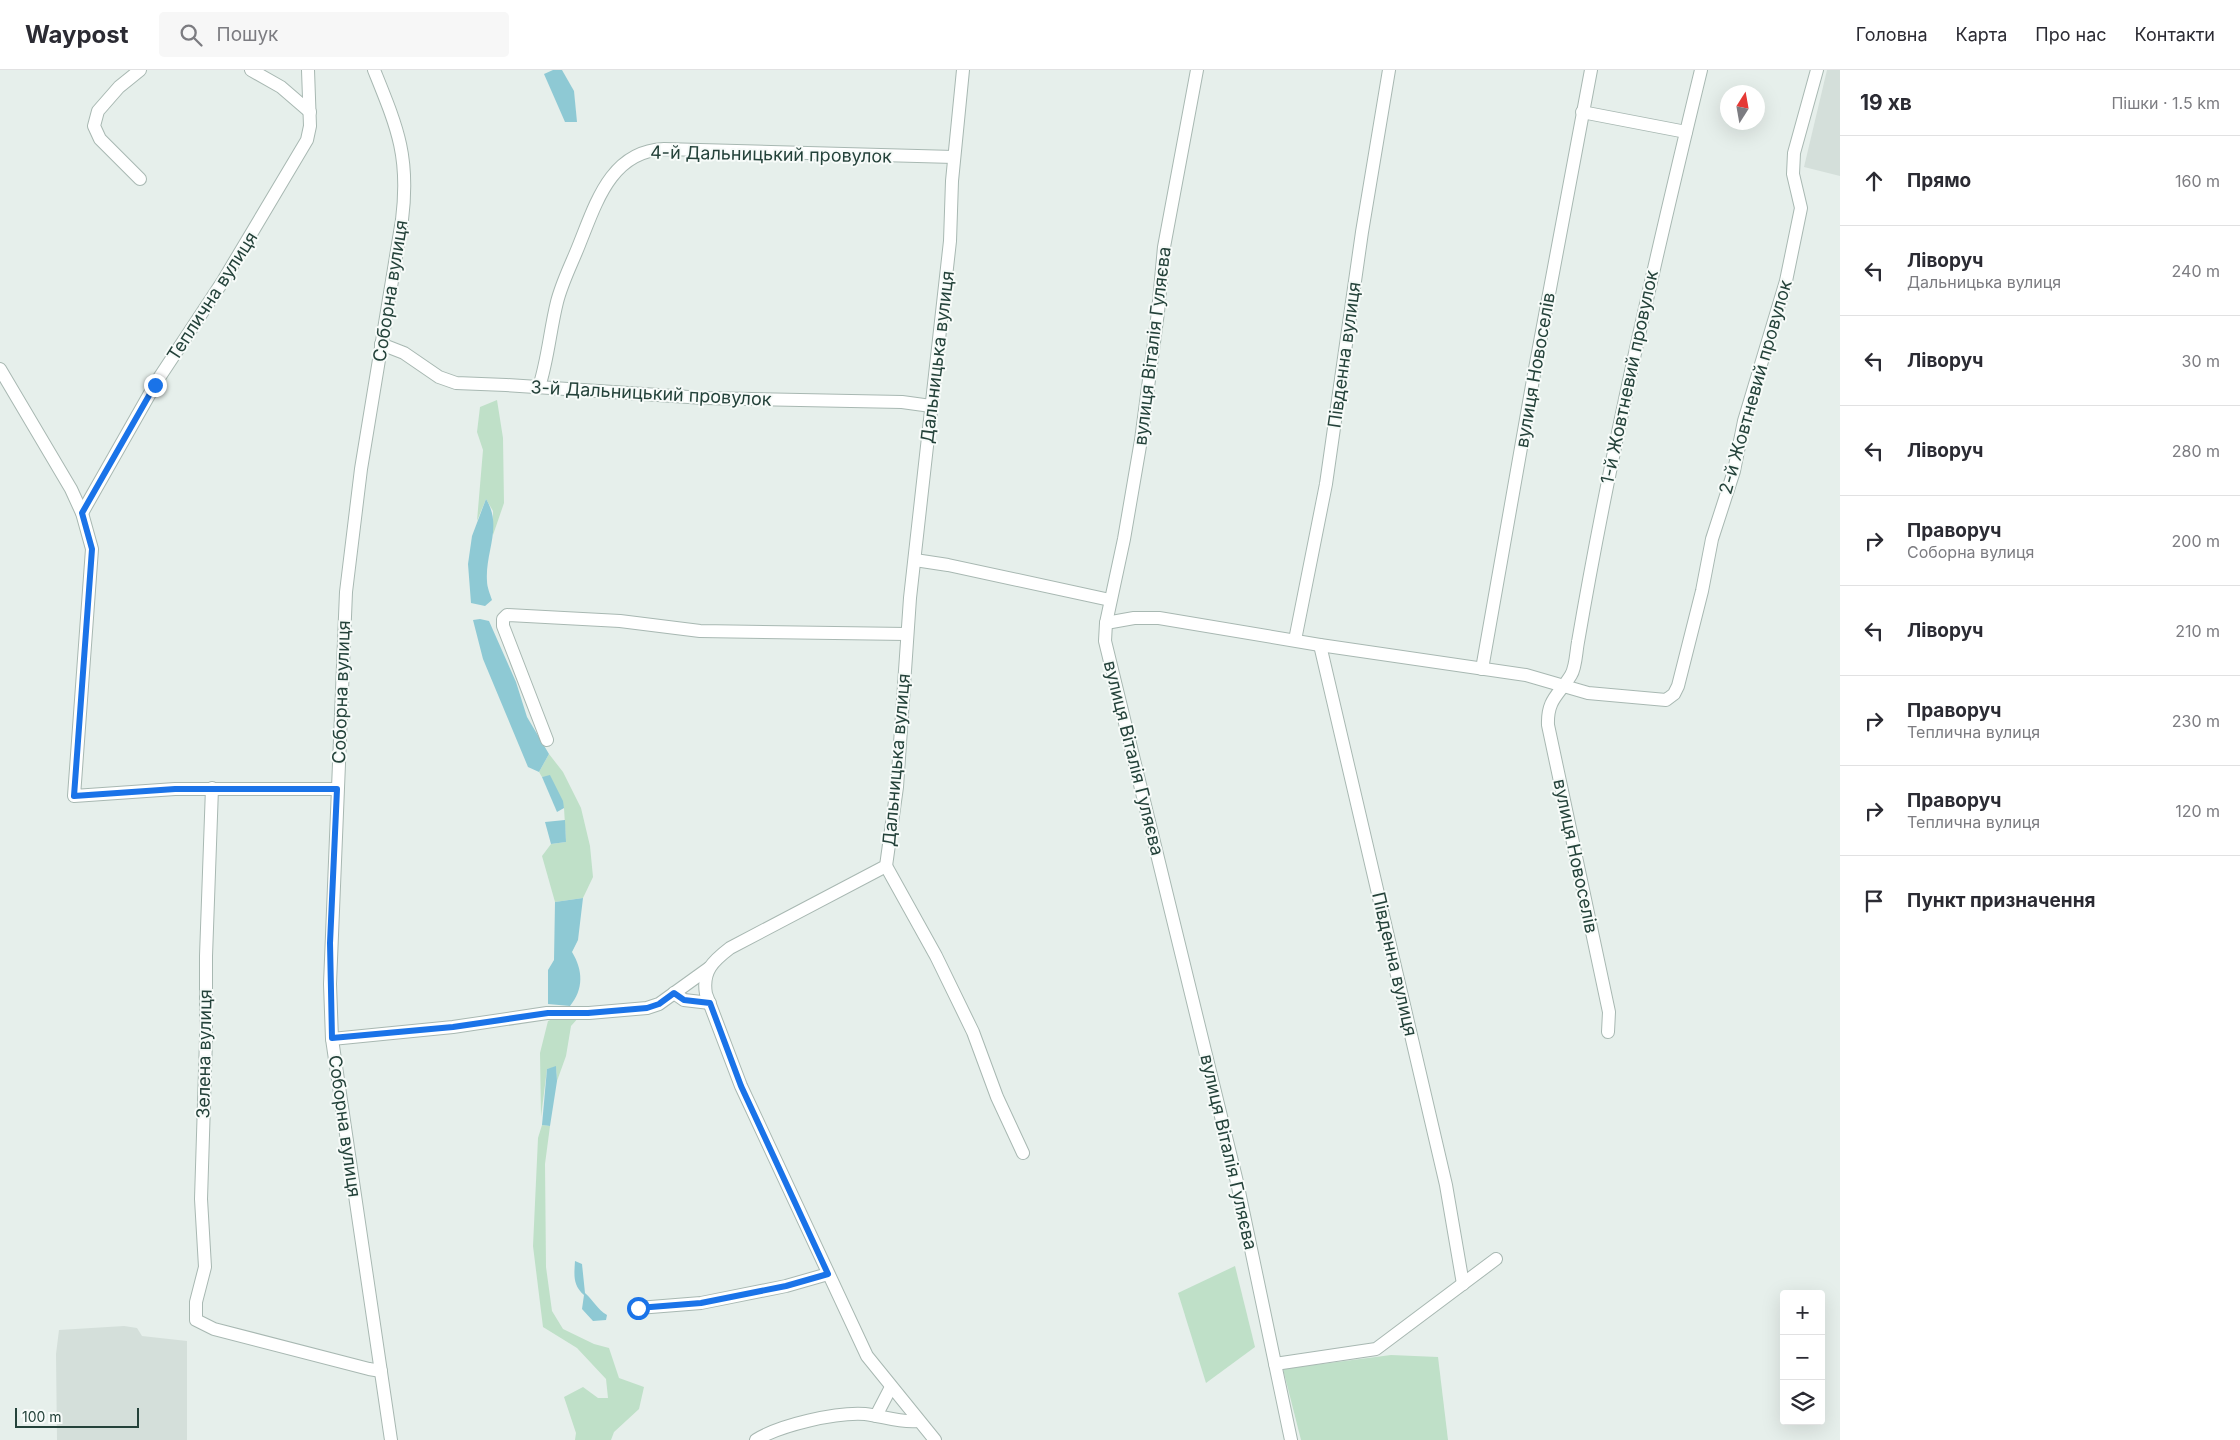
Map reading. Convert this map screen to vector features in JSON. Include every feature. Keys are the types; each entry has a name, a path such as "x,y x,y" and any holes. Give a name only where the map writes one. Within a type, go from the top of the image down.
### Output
{"street":[{"path":"140,70 120,87 98,111 94,126 100,139 140,179"},
{"path":"252,70 280,87 310,112"},
{"name":"Теплична вулиця","path":"82,513 157,381 223,281 302,150 309,134 308,70"},
{"name":"Соборна вулиця","path":"374,70 397,129 405,166 402,220 360,478 346,592 330,943 332,1038 391,1440"},
{"name":"Дальницька вулиця","path":"332,1038 453,1027 548,1013 588,1013 647,1008 659,1004 708,968 730,948 886,866 896,796 907,634 950,241 950,203 963,70"},
{"name":"вулиця Віталія Гуляєва","path":"1197,70 1164,247 1158,312 1141,440 1124,539 1110,600 1105,641 1235,1172 1291,1440"},
{"name":"Південна вулиця","path":"1295,640 1326,484 1362,232 1389,70"},
{"name":"вулиця Новоселів","path":"1482,670 1591,70"},
{"name":"1-й Жовтневий провулок","path":"1565,684 1572,673 1625,392 1701,70"},
{"name":"2-й Жовтневий провулок","path":"1565,684 1588,693 1666,700 1674,694 1678,686 1702,590 1712,538 1734,471 1744,421 1786,281 1801,208 1793,174 1794,153 1817,70"},
{"path":"1582,112 1686,132"},
{"name":"4-й Дальницький провулок","path":"539,388 548,358 558,299 595,205 616,172 634,156 643,151 664,149 954,157"},
{"name":"3-й Дальницький провулок","path":"381,344 404,353 448,381 704,398 902,402 931,406"},
{"path":"0,369 66,479 82,513 92,549 74,796 212,788 337,789"},
{"path":"915,560 948,565 1110,600"},
{"path":"547,740 503,626 503,619 507,615 620,621 700,631 907,634"},
{"path":"1106,623 1134,618 1159,618 1320,645 1526,675 1565,684"},
{"name":"Південна вулиця","path":"1320,645 1446,1185 1463,1284"},
{"name":"вулиця Новоселів","path":"1565,684 1551,701 1547,715 1548,725 1609,1012 1608,1032"},
{"name":"Зелена вулиця","path":"212,788 201,1188 205,1267 196,1302 196,1320 214,1329 369,1370 381,1371"},
{"path":"886,866 936,956 973,1032 997,1097 1023,1153"},
{"path":"708,968 705,985 710,1003 741,1086 867,1356 935,1440"},
{"path":"674,993 684,1000 710,1003"},
{"path":"1275,1364 1376,1349 1496,1259"},
{"path":"638,1308 701,1303 786,1286 828,1274"},
{"path":"876,1416 891,1387"},
{"path":"756,1440 786,1426 839,1416 876,1416 908,1422 918,1421"}],"shaded area":[{"path":"1827,70 1840,70 1840,176 1804,167"},
{"path":"124,1326 137,1328 142,1336 187,1341 187,1440 57,1440 56,1354 59,1330"}],"green space":[{"path":"497,400 503,438 504,503 493,535 493,511 486,499 477,521 483,450 477,432 480,407"},
{"path":"549,754 563,772 581,808 590,846 593,877 583,898 555,902 542,856 551,844 566,842 564,808 550,776 542,777 539,772"},
{"path":"557,1017 579,1017 571,1026 566,1056 557,1081 556,1067 547,1069 541,1117 540,1053 548,1021"},
{"path":"542,1125 550,1126 545,1164 546,1267 552,1311 563,1329 594,1344 609,1348 619,1378 644,1387 639,1409 614,1432 611,1440 575,1440 576,1433 564,1397 583,1387 598,1398 608,1398 606,1379 577,1348 543,1327 533,1246 538,1138"},
{"path":"1235,1266 1255,1347 1206,1383 1178,1293"},
{"path":"1391,1355 1438,1357 1448,1440 1301,1440 1283,1369"}],"water":[{"path":"553,70 562,70 574,91 577,122 565,122 544,74"},
{"path":"486,499 491,509 493,529 487,570 488,586 492,600 485,606 471,603 468,564 472,536"},
{"path":"473,620 489,621 516,682 527,717 549,754 539,772 528,767 483,659"},
{"path":"550,775 563,801 564,808 557,812 542,777"},
{"path":"565,820 566,842 551,844 545,822"},
{"path":"583,898 578,940 572,952 580,973 578,993 570,1006 548,1004 548,970 554,960 555,902"},
{"path":"556,1066 557,1081 550,1126 542,1125 547,1069"},
{"path":"575,1261 582,1264 585,1293 607,1315 606,1320 593,1321 582,1309 584,1295 578,1288 575,1280"}],"route":[{"path":"155,385 82,513 92,549 74,796 212,788 337,789 330,943 332,1038 453,1027 548,1013 588,1013 647,1008 654,1007 674,993 684,1000 710,1003 741,1086 828,1274 786,1286 701,1303 638,1308"}]}
